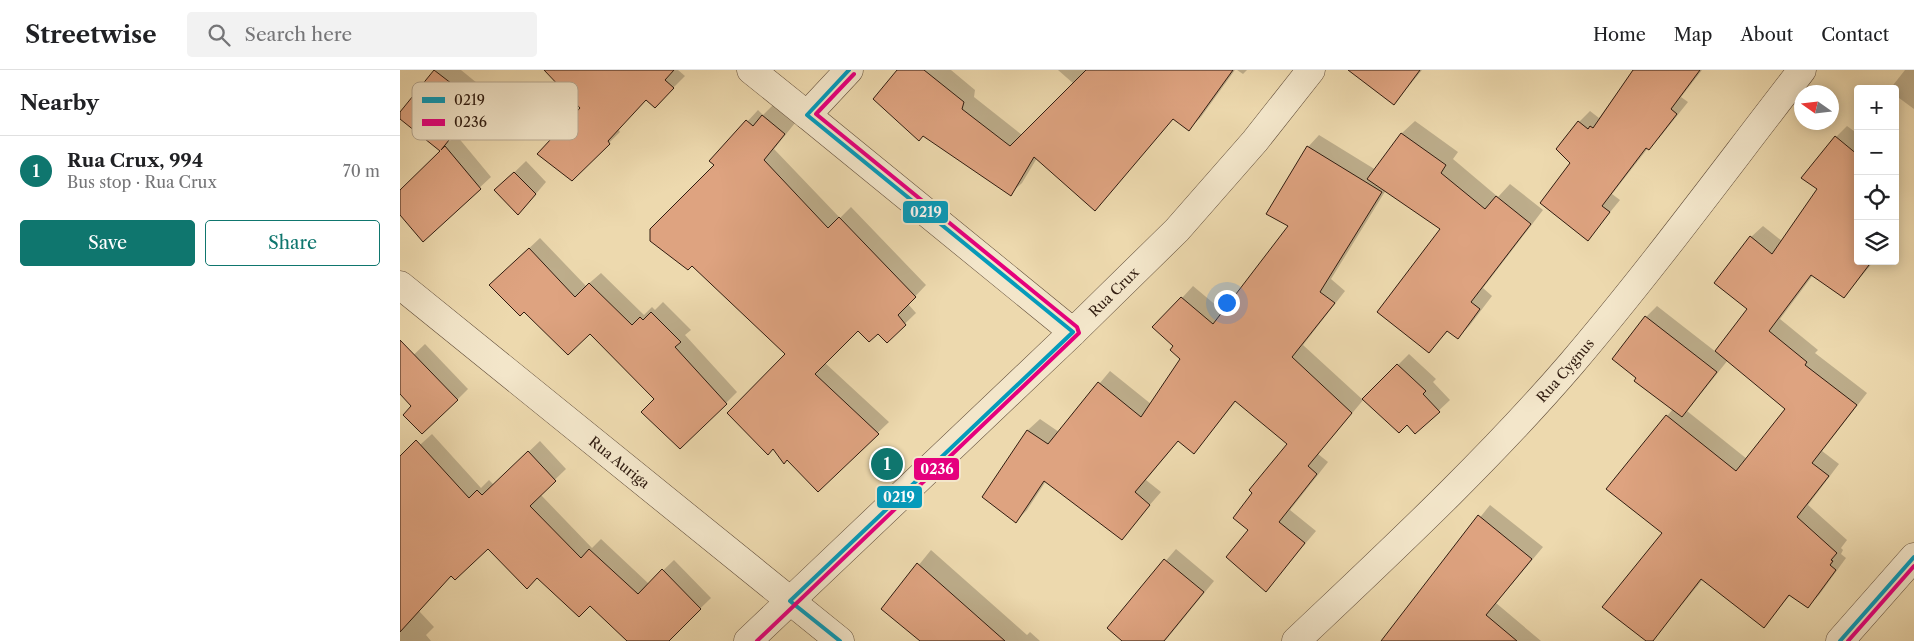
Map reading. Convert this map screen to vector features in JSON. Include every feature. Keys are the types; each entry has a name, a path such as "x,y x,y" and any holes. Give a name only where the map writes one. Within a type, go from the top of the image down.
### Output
{"street":[{"path":"751,70 1073,332"},
{"path":"806,115 849,70"},
{"name":"Rua Crux","path":"748,641 1073,332 1177,230 1255,141 1311,70"},
{"name":"Rua Cygnus","path":"1296,641 1430,513 1571,363 1626,297 1802,70"},
{"name":"Rua Auriga","path":"400,285 840,641"},
{"path":"1840,641 1914,557"}],"building":[{"path":"434,70 450,82 424,82"},
{"path":"544,70 674,70 665,80 674,88 655,108 646,100 608,141 610,144 572,181 537,154 550,140 578,140 578,110 580,108 578,106 578,82 555,82"},
{"path":"897,70 924,70 964,102 962,109 1010,146 1086,70 1233,70 1189,131 1173,119 1095,211 1034,157 1011,196 923,136 919,141 873,99"},
{"path":"1348,70 1420,70 1394,105"},
{"path":"1633,70 1700,70 1671,109 1677,114 1649,150 1646,148 1602,206 1610,212 1588,241 1540,203 1570,163 1556,149 1578,121 1588,129 1590,126 1593,128"},
{"path":"412,97 412,129 400,119 400,112"},
{"path":"762,115 785,134 764,160 828,228 839,217 916,297 898,315 906,325 887,343 878,334 869,342 858,331 815,374 879,434 818,492 787,460 784,464 773,449 768,455 727,413 785,354 692,266 688,270 650,241 650,229 714,165 709,161 746,120 753,126"},
{"path":"1401,133 1446,165 1441,173 1485,209 1496,196 1531,224 1471,302 1480,309 1458,339 1447,331 1429,353 1377,312 1440,229 1367,179"},
{"path":"1835,136 1854,152 1854,265 1869,265 1844,298 1811,275 1769,331 1807,362 1805,365 1857,405 1812,463 1829,476 1797,517 1837,553 1831,560 1833,561 1830,565 1836,570 1808,608 1789,595 1764,628 1701,579 1653,641 1646,641 1602,607 1662,533 1606,489 1666,415 1736,471 1785,409 1715,351 1747,309 1714,283 1750,236 1772,254 1817,189 1801,178"},
{"path":"426,140 449,140 441,150 445,146 481,189 423,242 400,215 400,190 440,151"},
{"path":"1307,146 1382,192 1320,292 1335,303 1292,357 1352,413 1308,466 1317,474 1279,522 1305,543 1266,592 1226,557 1248,530 1233,518 1252,493 1249,490 1287,444 1235,401 1194,454 1178,441 1135,492 1150,505 1122,540 1044,481 1016,523 982,497 1027,430 1048,444 1098,382 1141,417 1180,359 1170,350 1173,346 1152,327 1181,297 1213,324 1288,226 1266,214"},
{"path":"514,172 536,194 518,215 494,190"},
{"path":"529,248 575,297 589,283 632,325 640,317 643,320 651,312 681,342 675,347 727,404 680,449 641,412 654,399 590,334 568,355 524,312 520,316 489,285"},
{"path":"1645,316 1717,372 1682,417 1634,381 1636,378 1612,359"},
{"path":"400,340 458,400 422,434 403,415 411,406 400,394"},
{"path":"1397,364 1426,391 1423,394 1440,412 1415,434 1407,425 1399,433 1362,399"},
{"path":"416,440 469,498 477,490 482,495 528,451 556,481 530,506 581,558 589,549 638,594 662,569 701,609 669,641 627,641 590,606 579,617 537,578 527,589 488,549 455,580 451,576 400,632 400,456"},
{"path":"1478,515 1532,559 1486,615 1517,641 1381,641"},
{"path":"1164,559 1204,592 1164,641 1122,641 1107,628"},
{"path":"917,563 1005,641 920,641 881,609"}],"transit line":[{"name":"0219","path":"840,641 790,601 1073,332 807,115 849,70"},
{"name":"0236","path":"757,641 1079,333 1077,327 816,114 854,74"},
{"name":"0219","path":"1840,641 1914,557"},
{"name":"0236","path":"1848,641 1914,566"}],"place":[{"name":"Rua Crux, 994","path":"887,464"}]}
